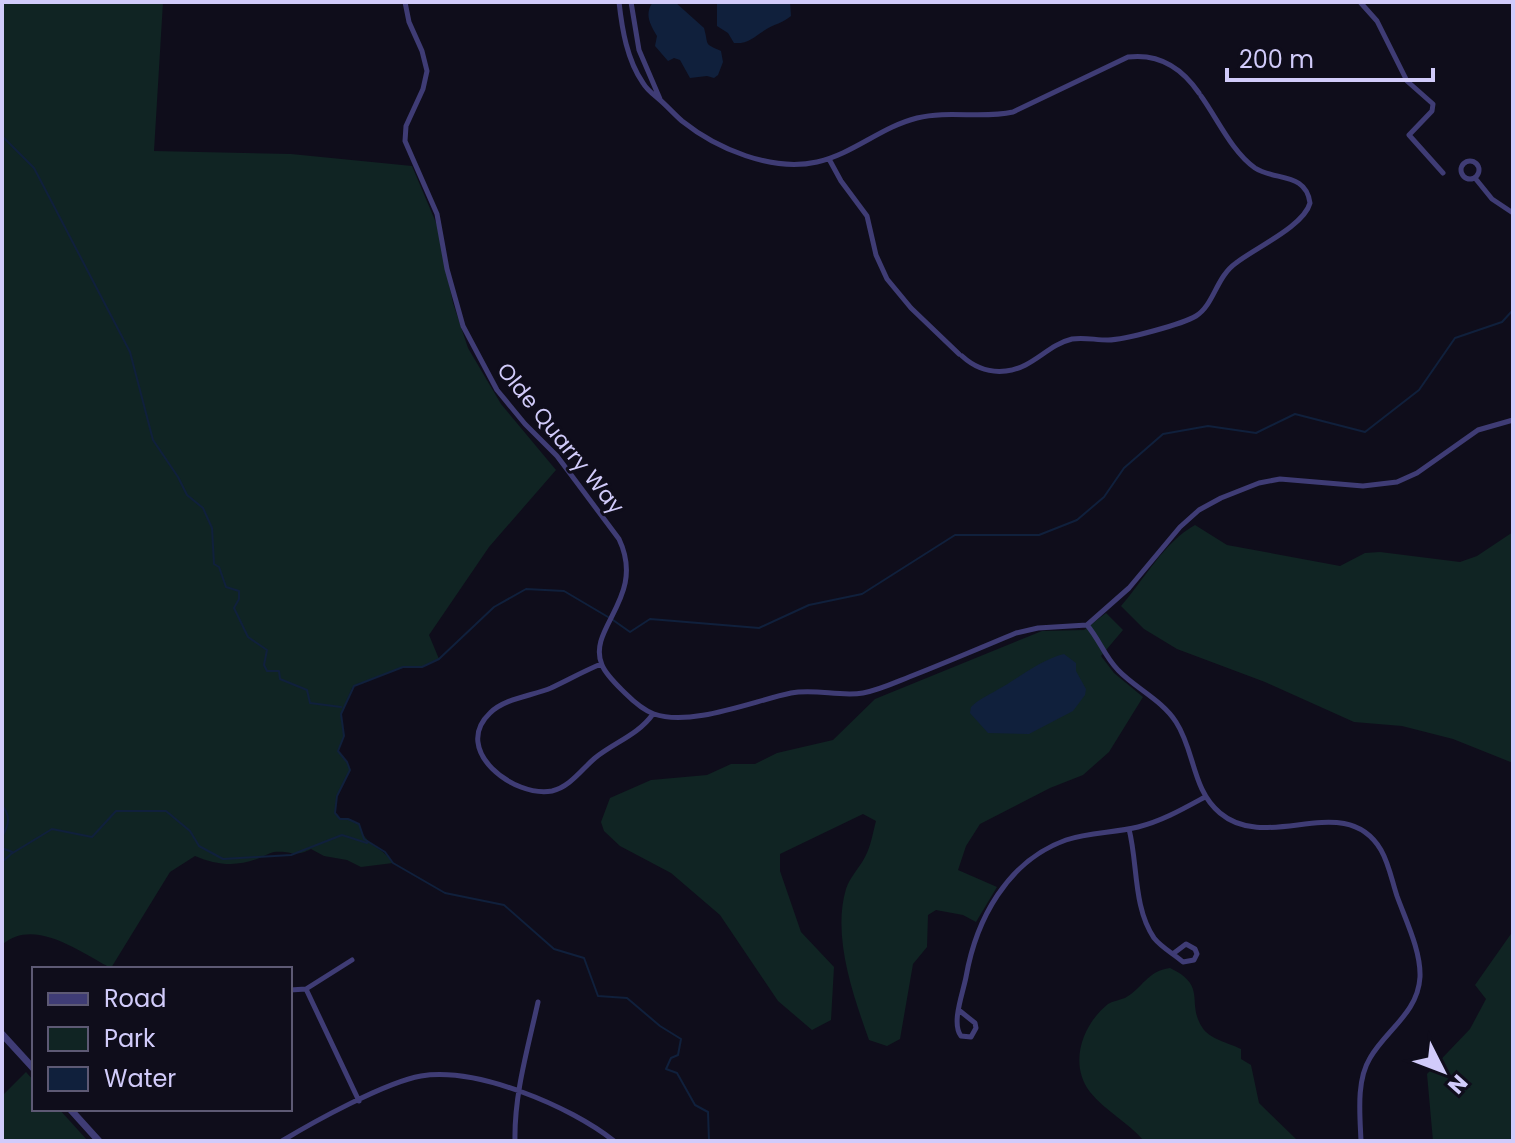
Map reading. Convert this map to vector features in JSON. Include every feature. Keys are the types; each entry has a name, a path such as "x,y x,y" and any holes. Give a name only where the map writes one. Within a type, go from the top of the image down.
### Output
{"street":[{"name":"Olde Quarry Way","path":"405,2 427,71 423,89 406,126 405,141 437,214 447,269 463,326 497,390 557,456 619,539 625,554 626,583 620,604 599,647 601,664"},
{"path":"619,2 633,66 646,88 690,126 754,158 792,165 829,159 884,130 916,118 939,114 1013,112 1114,61 1128,57 1152,57 1165,61 1184,74 1249,163 1261,171 1296,180 1304,187 1310,203 1303,217 1229,268 1217,283 1207,306 1191,319 1116,339 1067,340 1030,364 1011,371 984,369 960,355 911,308 887,279 876,255 867,216 829,159"},
{"path":"631,2 640,55 660,100"},
{"path":"1360,2 1377,21 1407,81 1433,104 1432,111 1409,135 1443,173"},
{"path":"1475,178 1492,199 1513,213"},
{"path":"654,714 641,728 597,756 559,789 544,791 511,783 490,767 479,746 481,728 489,713 601,664 627,695 654,714 676,718 804,691 861,694 1016,633 1038,628 1087,625 1122,595 1180,527 1199,510 1221,498 1259,483 1280,479 1363,486 1397,482 1417,473 1478,430 1513,420"},
{"path":"1087,625 1118,671 1177,723 1205,797 1228,820 1251,829 1332,821 1346,824 1368,836 1383,853 1420,975 1413,1004 1365,1066 1361,1141"},
{"path":"960,1011 975,1023 971,1037 961,1036 958,1032 960,1011 974,939 982,919 1001,890 1034,858 1058,843 1083,835 1129,829 1173,814 1205,797"},
{"path":"1129,829 1136,860 1139,897 1154,938 1183,962 1194,960 1197,954 1186,944 1174,953"},
{"path":"292,990 306,989 352,960"},
{"path":"306,989 359,1101"},
{"path":"515,1141 518,1092 538,1002"},
{"path":"2,1034 32,1067"},
{"path":"282,1141 388,1087 422,1076 447,1075 518,1092 562,1107 614,1141"},
{"path":"72,1111 99,1141"}],"green space":[{"path":"2,2 163,2 154,151 291,154 412,166 437,225 453,303 468,348 501,404 556,470 489,547 429,635 439,659 423,667 405,667 357,684 352,688 341,714 344,737 338,751 350,770 337,796 335,813 340,819 359,824 369,842 393,863 361,867 311,849 296,853 274,852 234,864 195,856 170,872 112,967 72,946 43,936 28,934 2,945"},
{"path":"1195,525 1227,545 1340,566 1365,553 1380,552 1460,562 1477,556 1513,532 1513,763 1453,739 1402,726 1354,722 1265,682 1177,649 1144,629 1121,606 1164,551"},
{"path":"1106,613 1123,630 1101,656 1114,673 1143,697 1109,752 1083,775 1050,788 980,824 966,846 958,870 997,887 976,922 963,915 936,910 928,915 927,947 913,964 900,1039 887,1046 869,1040 846,965 841,926 846,889 867,853 876,821 863,814 780,854 780,871 801,932 834,967 831,1020 812,1030 778,1001 720,915 671,873 620,846 604,831 601,822 610,798 651,780 707,775 731,764 755,764 777,753 833,740 875,699 1042,631 1084,630"},
{"path":"1513,931 1513,1141 1433,1141 1427,1074 1470,1029 1486,999 1475,985"},
{"path":"1170,968 1189,981 1193,988 1198,1018 1205,1031 1241,1049 1241,1059 1251,1065 1259,1103 1296,1139 1305,1141 1144,1141 1090,1092 1083,1081 1079,1057 1092,1022 1108,1004 1125,998 1150,976"},
{"path":"26,1072 32,1079 32,1111 61,1111 88,1141 2,1141 2,1096"}],"water":[{"path":"653,2 675,2 704,28 708,43 721,51 723,62 718,75 714,78 690,78 680,60 674,58 668,61 655,46 657,36 648,15"},
{"path":"717,2 790,2 791,16 751,40 734,43 728,33 717,26"},
{"path":"1064,654 1076,663 1076,671 1086,689 1073,711 1029,734 988,733 970,713 971,707 980,700 1038,665"}],"waterway":[{"path":"2,136 34,168 130,352 153,440 187,495 203,508 212,528 214,564 219,567 226,587 239,591 234,608 248,637 267,650 264,665 267,671 279,671 280,679 307,690 310,703 341,707"},
{"path":"613,620 630,632 650,619 759,628 809,605 862,594 955,535 1039,535 1077,520 1104,497 1124,468 1163,434 1208,426 1256,433 1295,414 1365,432 1419,390 1455,338 1502,322 1513,310"},
{"path":"608,617 564,591 526,589 494,607 439,659 422,667 403,667 354,686 341,714 344,736 338,751 350,770 337,796 335,813 340,819 359,824 364,839 385,852 393,863 445,893 504,905 554,949 584,958 598,996 627,998 681,1039 678,1055 671,1058 666,1069 677,1073 695,1105 708,1112 709,1141"},
{"path":"2,805 8,821 2,837"},
{"path":"2,862 52,829 92,837 116,811 166,811 190,831 199,846 223,859 291,855 342,835 367,843"},
{"path":"2,848 12,852"}]}
